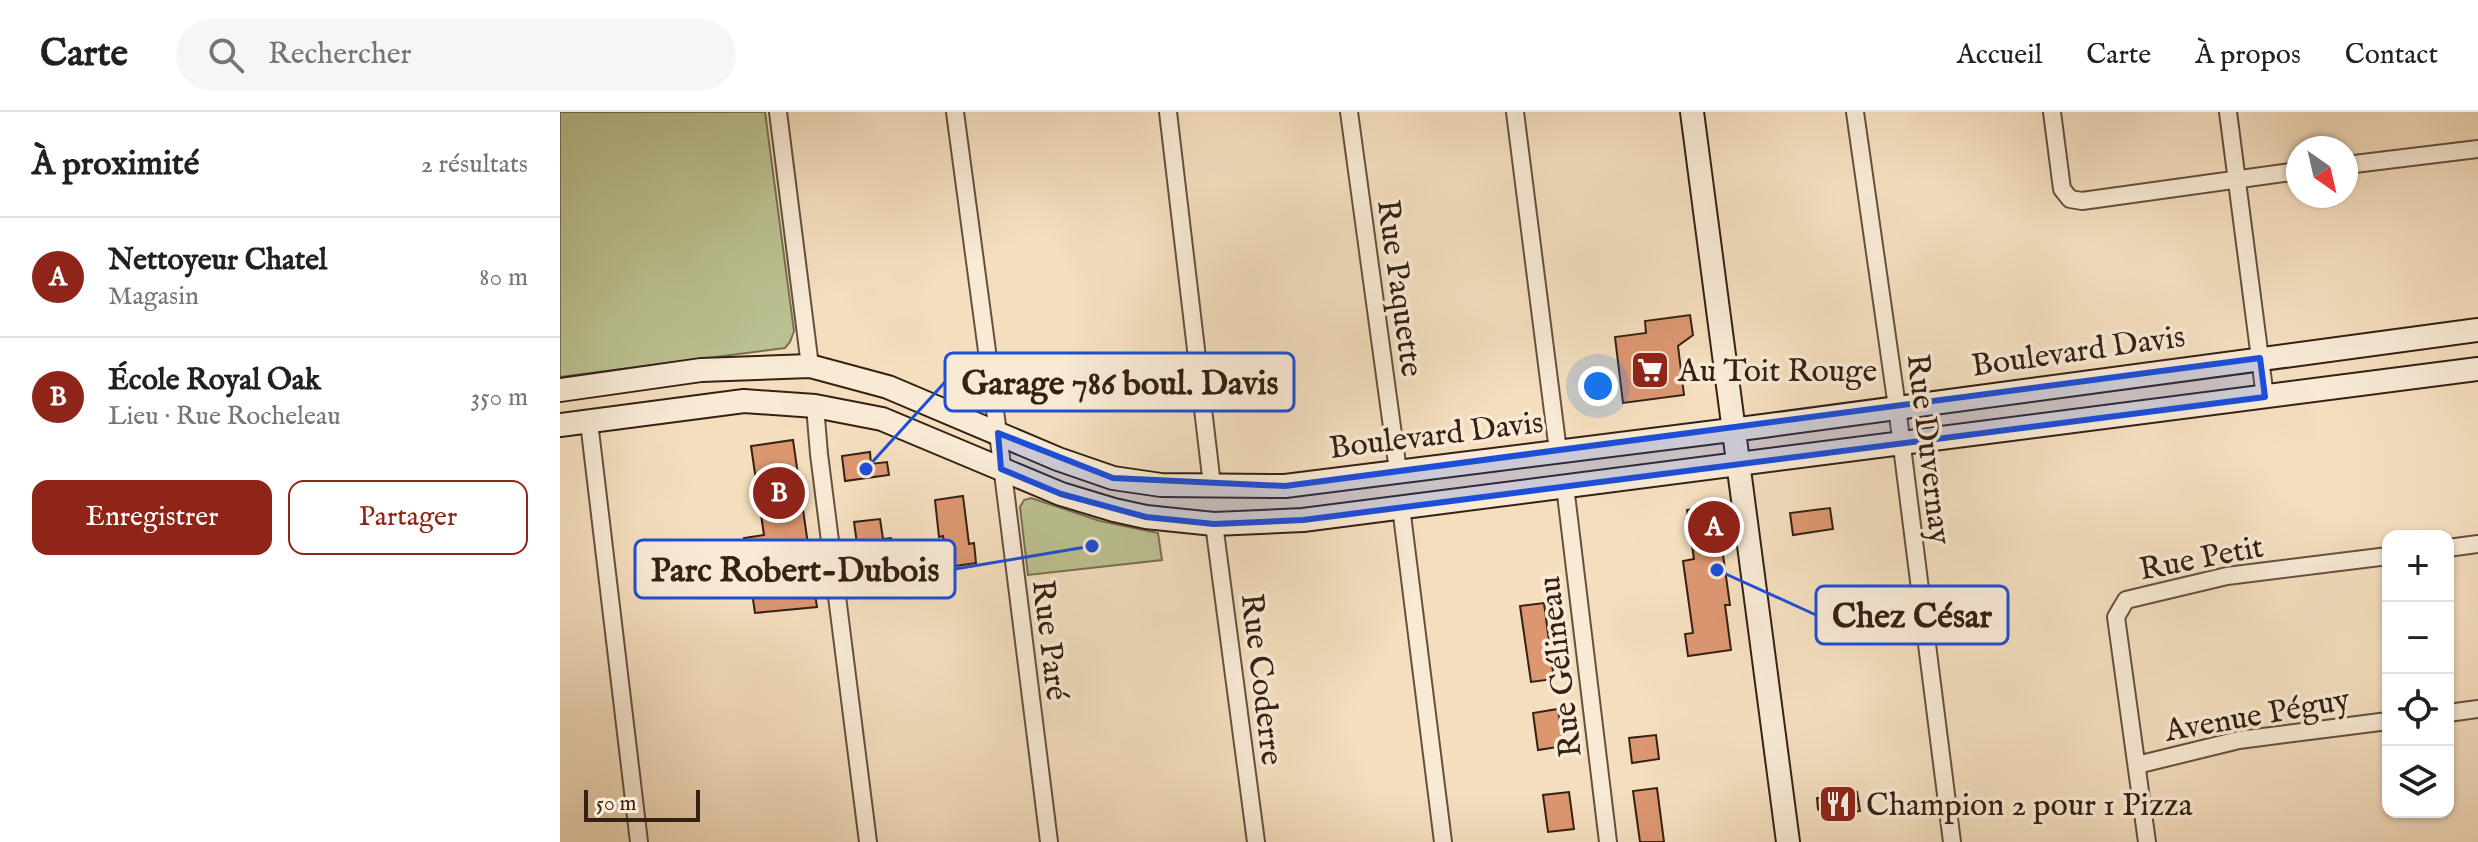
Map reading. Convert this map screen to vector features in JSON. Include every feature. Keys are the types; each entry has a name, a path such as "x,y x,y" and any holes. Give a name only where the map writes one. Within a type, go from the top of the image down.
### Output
{"street":[{"path":"778,112 810,366"},
{"name":"Rue Paré","path":"955,112 1049,842"},
{"path":"1168,112 1212,485"},
{"name":"Rue Paquette","path":"1349,112 1398,471"},
{"path":"1515,112 1558,451"},
{"path":"1692,112 1788,842"},
{"name":"Rue Duvernay","path":"1855,112 1902,444 1952,842"},
{"path":"2052,112 2062,189 2070,199 2082,201 2286,172"},
{"path":"2228,112 2265,397"},
{"path":"2358,164 2478,149"},
{"name":"Boulevard Davis","path":"560,390 701,370 810,366 888,387 1058,459 1113,478 1161,485 1285,486 2478,330"},
{"path":"560,425 744,401 815,406 882,419 1061,494 1114,510 1146,517 1214,524 1303,520 2478,369"},
{"path":"815,406 868,842"},
{"path":"589,422 639,842"},
{"path":"1600,446 1605,481"},
{"name":"Rue Gélineau","path":"1565,486 1608,842"},
{"path":"1401,507 1443,842"},
{"name":"Rue Coderre","path":"1214,524 1256,842"},
{"path":"2454,547 2478,544"},
{"name":"Rue Petit","path":"2147,842 2116,617 2126,600 2227,576 2382,557"},
{"path":"2454,712 2478,709"},
{"name":"Avenue Péguy","path":"2137,765 2239,740 2382,722"}],"highlighted area":[{"path":"2260,358 2265,397 1303,520 1214,524 1146,517 1061,494 1001,469 998,433 1113,478 1285,486"}],"green space":[{"path":"560,112 765,112 794,331 785,348 560,377"},
{"path":"1031,498 1100,521 1158,533 1162,560 1028,575 1020,507 1024,500"}],"building":[{"name":"Au Toit Rouge","path":"1690,315 1693,335 1678,346 1684,395 1623,403 1615,337 1646,333 1645,321"},
{"path":"793,440 817,607 755,613 744,538 764,535 751,446"},
{"path":"870,452 871,464 887,462 889,475 845,481 842,456"},
{"path":"963,496 969,544 974,543 976,563 948,567 943,536 939,537 935,500"},
{"path":"1716,505 1730,605 1725,605 1731,650 1688,656 1685,634 1693,633 1683,561 1694,559 1687,510"},
{"path":"1830,508 1833,529 1793,535 1790,513"},
{"path":"880,519 883,539 891,538 894,562 864,566 862,550 858,551 854,522"},
{"path":"1544,603 1554,679 1531,682 1520,606"},
{"path":"1558,709 1564,746 1538,750 1533,713"},
{"path":"1656,735 1659,759 1632,763 1629,738"},
{"path":"1657,788 1664,842 1640,842 1633,791"},
{"path":"1569,792 1574,829 1548,832 1543,795"},
{"name":"Champion 2 pour 1 Pizza","path":"1857,792 1860,811 1826,817 1818,809 1817,798"}],"place":[{"name":"Au Toit Rouge","path":"1650,370"},
{"name":"Garage 786 boul. Davis","path":"866,469"},
{"name":"École Royal Oak","path":"779,493"},
{"name":"Nettoyeur Chatel","path":"1714,527"},
{"name":"Parc Robert-Dubois","path":"1092,546"},
{"name":"Chez César","path":"1717,570"},
{"name":"Champion 2 pour 1 Pizza","path":"1838,804"}]}
